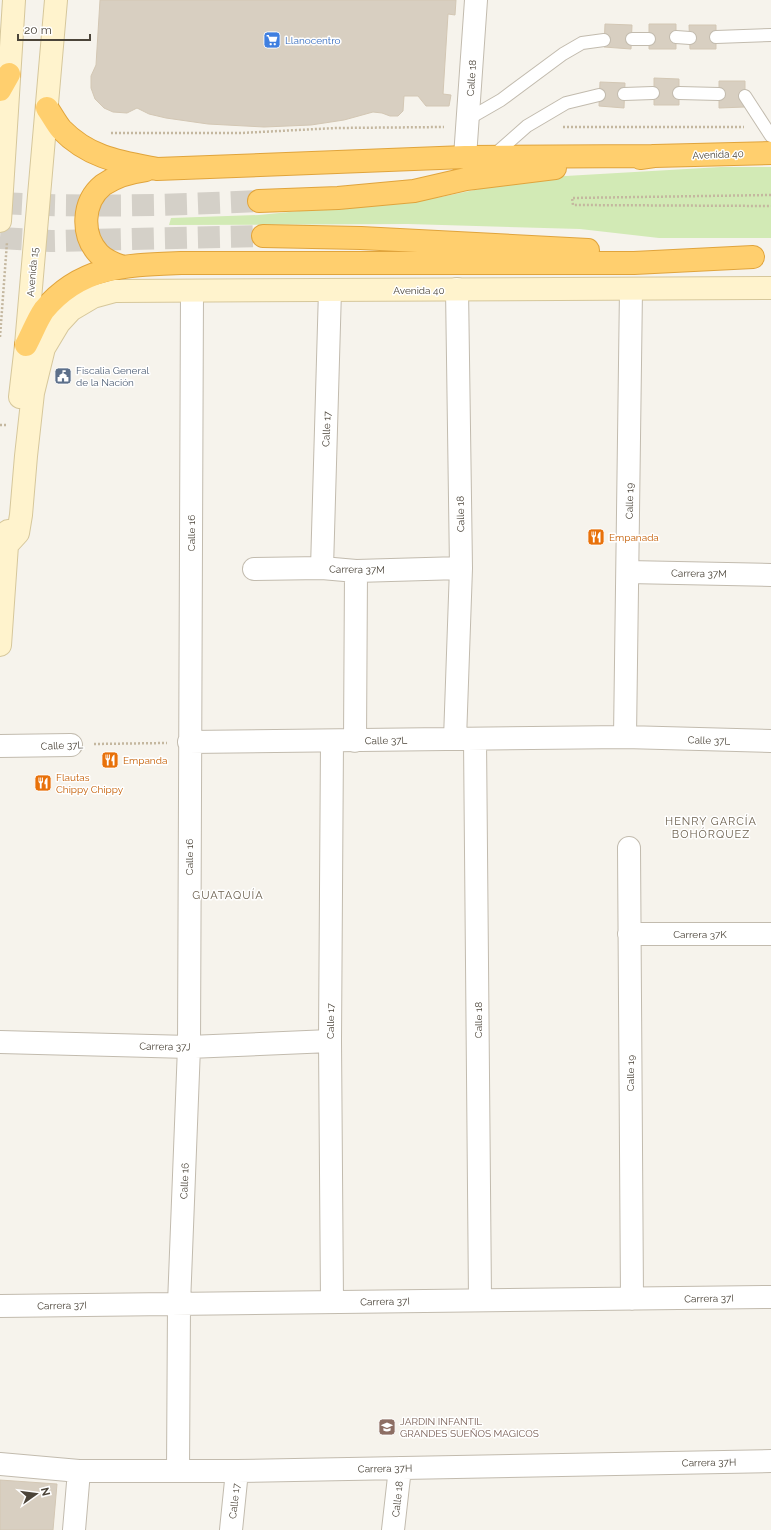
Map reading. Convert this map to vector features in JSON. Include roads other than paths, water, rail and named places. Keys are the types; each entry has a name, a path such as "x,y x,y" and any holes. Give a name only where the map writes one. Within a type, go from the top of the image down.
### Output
{"highway":[{"path":"47,108 60,128 74,141 88,150 119,162 157,169"},
{"name":"Avenida 40","path":"259,201 338,198 414,191 466,179 654,156 771,153"},
{"path":"123,267 108,260 100,254 90,240 87,230 86,217 89,205 102,186 121,175 134,172 157,169 492,156 654,156"},
{"path":"264,236 361,238 762,257"},
{"path":"26,346 44,311 66,288 91,274 123,267 181,263 634,263 762,257"}],"street":[{"path":"0,221 4,82 14,0"},
{"name":"Avenida 15","path":"0,645 14,450 26,346 56,0"},
{"name":"Calle 18","path":"465,157 476,0"},
{"name":"Avenida 40","path":"7,545 18,533 33,393 44,348 59,323 72,310 93,297 115,291 771,288"},
{"name":"Calle 19","path":"625,737 631,289"},
{"name":"Calle 17","path":"322,568 330,290"},
{"name":"Calle 18","path":"457,290 461,568 480,1300"},
{"name":"Calle 16","path":"178,1471 179,1304 189,1047 192,291"},
{"name":"Carrera 37M","path":"254,569 322,568 356,570 461,568"},
{"path":"355,741 356,570"},
{"name":"Carrera 37M","path":"628,572 771,575"},
{"name":"Calle 37L","path":"190,742 625,737 771,741"},
{"name":"Calle 17","path":"332,741 330,1041 332,1302"},
{"name":"Calle 37L","path":"0,746 71,745"},
{"name":"Calle 19","path":"629,848 632,1298"},
{"name":"Carrera 37K","path":"629,934 771,934"},
{"name":"Carrera 37J","path":"0,1042 189,1047 330,1041"},
{"name":"Carrera 37I","path":"0,1306 771,1297"},
{"name":"Carrera 37H","path":"0,1464 78,1471 237,1471 771,1461"},
{"name":"Calle 18","path":"394,1530 400,1468"},
{"path":"74,1530 78,1471"},
{"name":"Calle 17","path":"231,1530 237,1471"}],"lane":[{"path":"716,37 771,35"},
{"path":"676,37 690,38"},
{"path":"632,40 649,39"},
{"path":"468,123 569,50 582,43 604,40"},
{"path":"624,94 654,93"},
{"path":"679,93 719,94"},
{"path":"492,156 527,126 566,103 599,95"},
{"path":"745,96 769,132"}],"tunnel":[{"path":"0,203 33,205 130,205 259,201"},
{"path":"0,238 51,241 263,236"}],"place":[{"name":"Llanocentro","path":"272,40"},
{"name":"Fiscalia General de la Nación","path":"63,376"},
{"name":"Empanada","path":"596,537"},
{"name":"Empanda","path":"110,760"},
{"name":"Flautas Chippy Chippy","path":"43,783"},
{"name":"JARDIN INFANTIL GRANDES SUEÑOS MAGICOS","path":"387,1427"}],"district":[{"name":"HENRY GARCÍA BOHÓRQUEZ","path":"711,827"},
{"name":"GUATAQUÍA","path":"228,895"}]}
